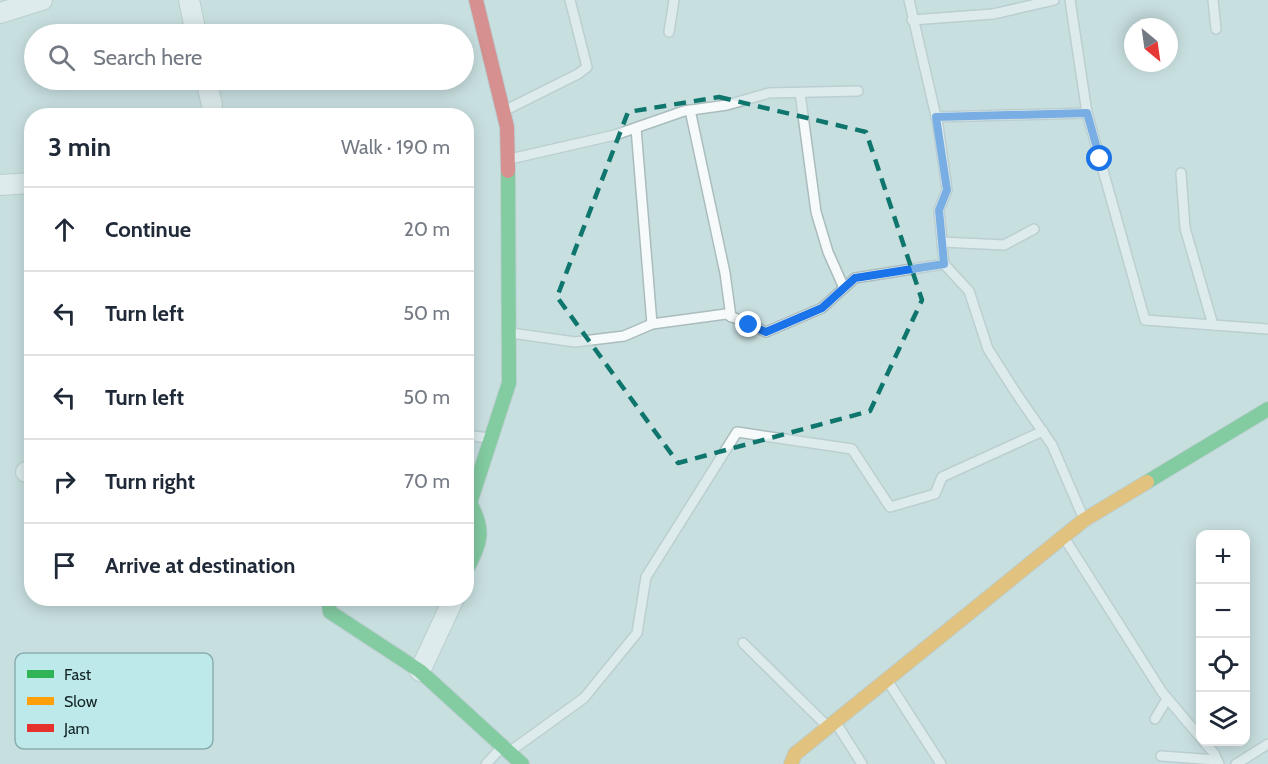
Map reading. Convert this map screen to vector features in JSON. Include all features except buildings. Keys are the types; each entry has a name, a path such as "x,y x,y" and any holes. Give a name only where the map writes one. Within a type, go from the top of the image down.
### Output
{"street":[{"path":"0,13 42,0"},
{"path":"189,0 194,24"},
{"path":"474,491 509,383 510,333 507,127 476,0"},
{"path":"208,90 212,105"},
{"path":"0,185 24,184"},
{"path":"791,764 795,754 1084,520 1268,409"},
{"path":"474,510 479,518 482,538 474,554"},
{"path":"329,606 330,612 420,671 522,764"},
{"path":"420,671 450,606"}],"lane":[{"path":"504,111 578,74 587,67 570,0"},
{"path":"669,32 674,0"},
{"path":"909,0 936,117 947,190 939,210 944,264 969,291 988,349 1052,445 1084,520"},
{"path":"912,20 993,14 1054,0"},
{"path":"1070,0 1087,113 1145,320 1268,329"},
{"path":"1213,0 1216,29"},
{"path":"508,160 615,135 690,110 727,105 769,93 858,91"},
{"path":"800,93 816,212 828,252 844,288"},
{"path":"690,110 725,273 732,317"},
{"path":"936,117 1087,113"},
{"path":"636,128 652,324"},
{"path":"1181,173 1185,228 1213,325"},
{"path":"942,242 1004,245 1034,229"},
{"path":"510,333 574,342 624,336 652,324 726,314 766,332 822,308 855,278 944,264"},
{"path":"486,764 584,698 638,633 646,577 737,432 852,449 890,507 934,494 942,477 1043,431"},
{"path":"474,436 491,438"},
{"path":"1064,537 1167,699 1196,732"},
{"path":"743,643 832,725 862,764"},
{"path":"888,680 942,764"},
{"path":"1155,718 1167,699"},
{"path":"1236,764 1268,744"},
{"path":"1207,746 1218,762"},
{"path":"1161,756 1218,762"}],"highlighted area":[{"path":"719,97 866,132 922,300 870,411 678,463 557,297 628,112"}],"traffic: fast":[{"path":"474,491 509,383 508,171"},
{"path":"1147,482 1268,409"},
{"path":"474,511 478,522 479,537 474,555"},
{"path":"329,606 330,612 420,671 522,764"}],"traffic: slow":[{"path":"791,764 795,754 1084,520 1147,482"}],"traffic: jam":[{"path":"476,0 507,127 508,171"}],"route":[{"path":"749,325 766,332 822,308 855,278 944,264 939,210 947,190 936,117 1087,113 1100,159"}]}
